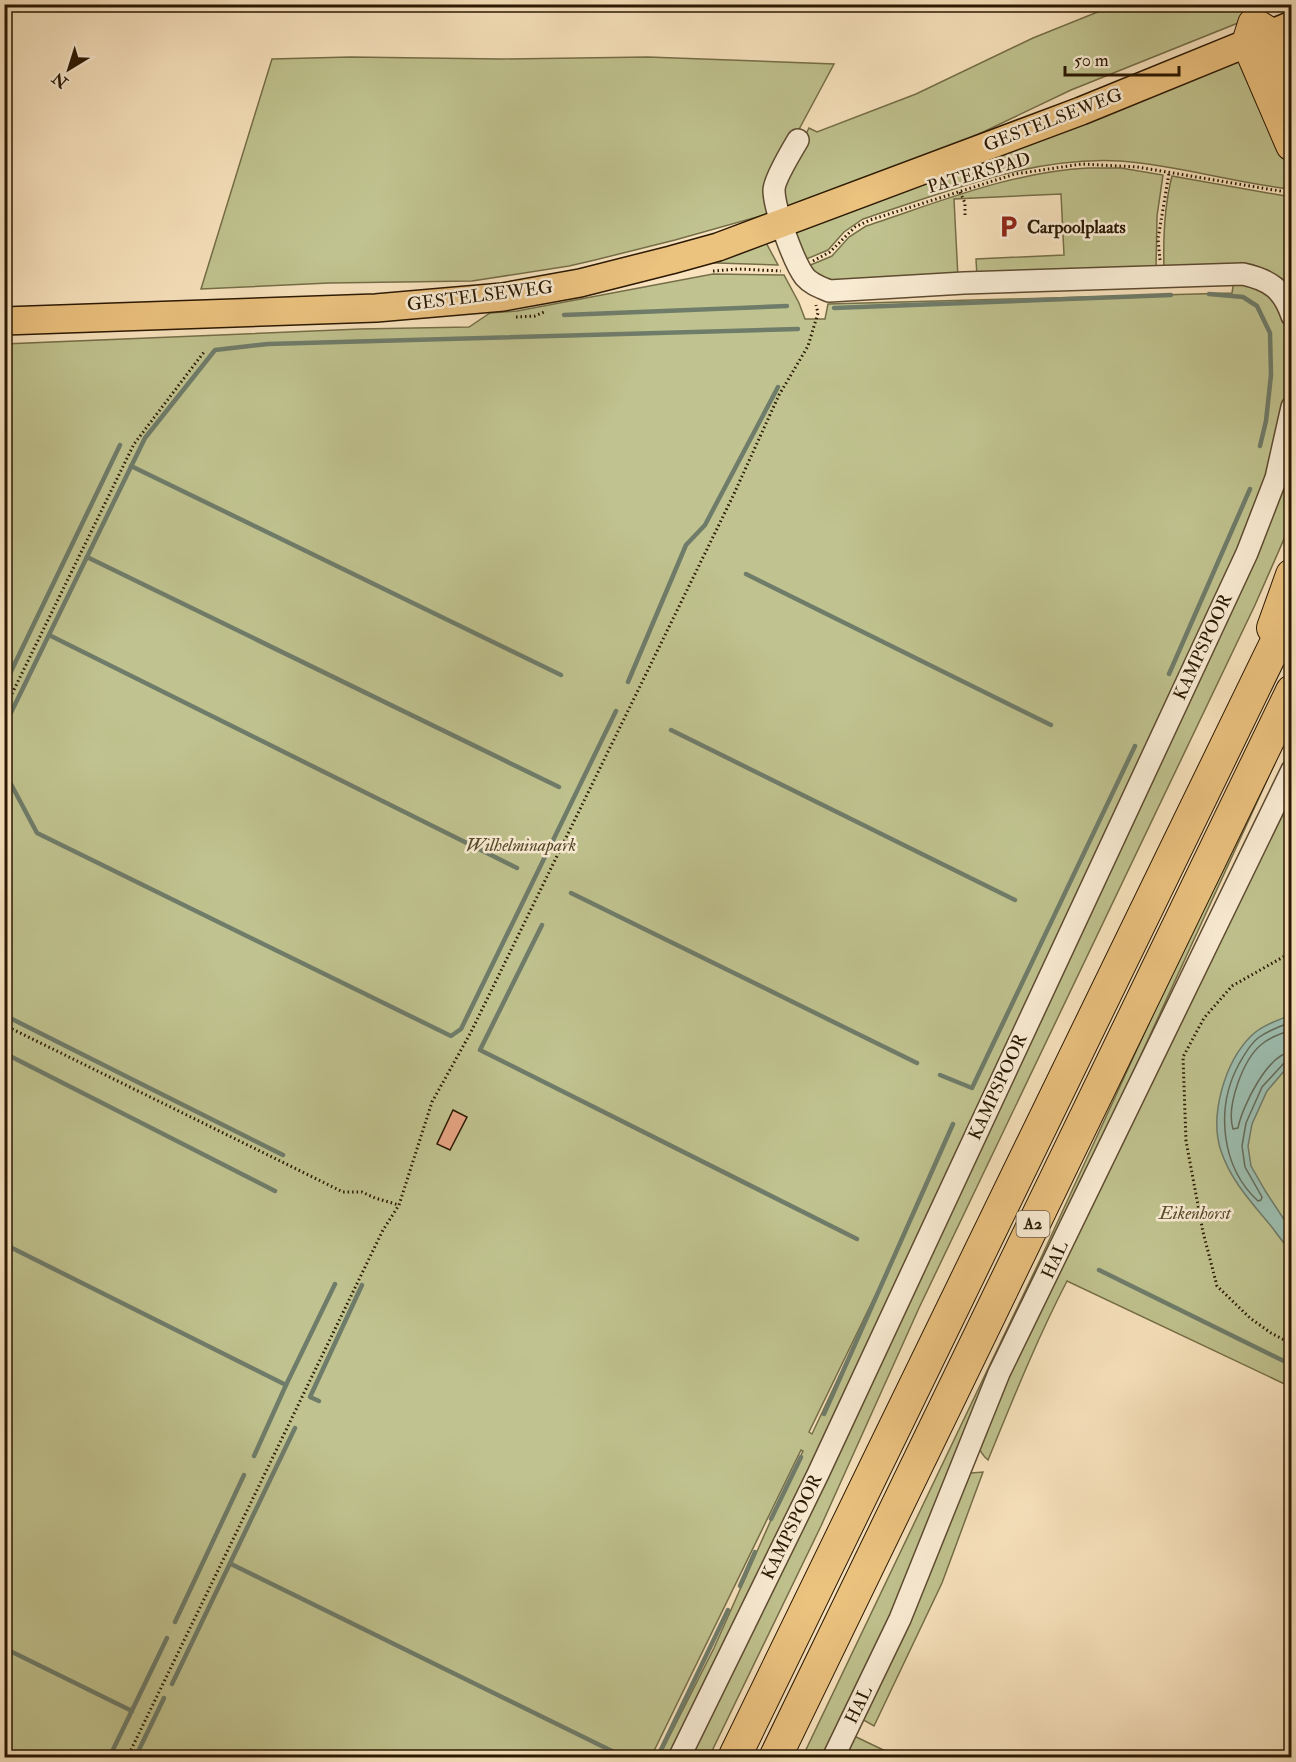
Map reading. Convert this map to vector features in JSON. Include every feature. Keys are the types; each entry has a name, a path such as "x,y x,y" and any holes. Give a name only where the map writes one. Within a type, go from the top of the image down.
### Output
{"highway":[{"path":"1266,31 1292,81"},
{"path":"1266,31 1292,145"},
{"name":"A2","path":"1246,704 1292,575"},
{"name":"A2","path":"734,1758 1292,610"},
{"name":"A2","path":"775,1758 1292,692"}],"main road":[{"name":"GESTELSEWEG","path":"4,321 376,308 503,297 580,283 718,247 781,224 936,164 981,138 1074,95 1266,31 1292,9"}],"street":[{"path":"798,140 774,189 781,224 798,266 806,279 829,291 964,283 1243,274 1268,282 1284,297 1292,316"},
{"name":"KAMPSPOOR","path":"679,1758 828,1452 1247,554 1276,478 1292,407"},
{"name":"HAL","path":"833,1758 900,1619 999,1373 1292,770"}],"path":[{"name":"PATERSPAD","path":"798,266 830,252 855,227 870,220 1015,174 1082,164 1137,167 1292,193"},
{"path":"1161,277 1158,239 1168,173"},
{"path":"960,191 965,216"},
{"path":"127,1758 383,1230 399,1205 432,1102 476,1022 733,496 779,395 808,346 818,313 815,300 816,286"},
{"path":"4,711 134,444 204,352"},
{"path":"1292,952 1232,986 1204,1018 1183,1057 1186,1141 1203,1232 1217,1286 1250,1318 1292,1344"},
{"path":"4,1025 343,1192 362,1192 399,1205"}],"green space":[{"path":"1115,5 1283,5 1071,90 935,155 785,209 779,186 809,128 817,132 916,94 1033,38"},
{"path":"350,57 500,59 648,57 834,64 774,176 775,212 569,266 472,281 329,283 201,289 272,59"},
{"path":"1238,58 1265,104 1291,172 1291,189 1142,163 1087,161 1054,164 989,178 863,219 844,232 828,250 804,260 787,229"},
{"path":"1088,168 1121,168 1163,175 1157,216 1156,270 977,277 976,259 1064,255 1061,194 954,199 958,278 839,283 821,280 808,266 832,256 849,237 866,226 1003,182 1031,175"},
{"path":"1172,176 1291,197 1291,293 1164,269 1165,222"},
{"path":"763,237 778,265 686,262"},
{"name":"Wilhelminapark","path":"713,274 784,275 805,319 825,319 828,304 1232,293 1234,280 1274,293 1287,319 1289,368 1285,414 1258,513 678,1757 659,1757 714,1648 803,1451 801,1450 651,1757 5,1757 4,344 360,329 469,327 490,313 517,311","holes":["875,1296 812,1434 809,1432"]},
{"path":"1291,445 1291,523 1255,605 919,1308 821,1526 709,1757 687,1758"},
{"path":"1291,715 1291,728 1046,1262 902,1598 825,1757 802,1758 1040,1260"},
{"name":"Eikenhorst","path":"1291,788 1291,1387 1067,1281 1035,1347 988,1460 979,1447 986,1423"},
{"path":"983,1472 942,1583 874,1726 860,1718 963,1481 971,1473"},
{"path":"852,1735 898,1757 841,1758"}],"water":[{"path":"1291,1015 1291,1063 1267,1091 1252,1124 1248,1146 1251,1166 1291,1230 1291,1251 1249,1200 1230,1172 1221,1151 1217,1122 1218,1106 1227,1074 1242,1047 1260,1029"}],"building":[{"path":"453,1110 467,1117 450,1150 437,1144"}],"waterway":[{"path":"1209,294 1243,297 1257,306 1270,333 1271,375 1266,421 1260,446"},
{"path":"834,308 1171,295"},
{"path":"564,315 787,306"},
{"path":"4,727 145,438 215,350 268,344 798,329"},
{"path":"628,682 686,545 705,525 778,387"},
{"path":"4,686 120,445"},
{"path":"131,466 561,675"},
{"path":"1169,674 1250,489"},
{"path":"87,557 559,787"},
{"path":"746,574 1051,725"},
{"path":"49,635 517,868"},
{"path":"4,771 37,833 451,1036 461,1029 616,711"},
{"path":"671,730 1015,900"},
{"path":"940,1075 972,1088 1135,746"},
{"path":"571,893 917,1063"},
{"path":"542,925 480,1050 857,1239"},
{"path":"4,1015 283,1155"},
{"path":"4,1053 275,1191"},
{"path":"824,1414 953,1124"},
{"path":"4,1244 286,1385"},
{"path":"1099,1270 1292,1365"},
{"path":"254,1456 335,1284"},
{"path":"319,1401 310,1397 362,1285"},
{"path":"1292,1297 1287,1318 1292,1326"},
{"path":"172,1684 295,1428"},
{"path":"771,1519 801,1457"},
{"path":"175,1622 244,1475"},
{"path":"740,1586 755,1552"},
{"path":"231,1564 614,1752"},
{"path":"657,1758 728,1610"},
{"path":"109,1758 167,1638"},
{"path":"4,1648 132,1711"},
{"path":"135,1758 164,1698"}],"place":[{"name":"Carpoolplaats","path":"1009,227"}]}
